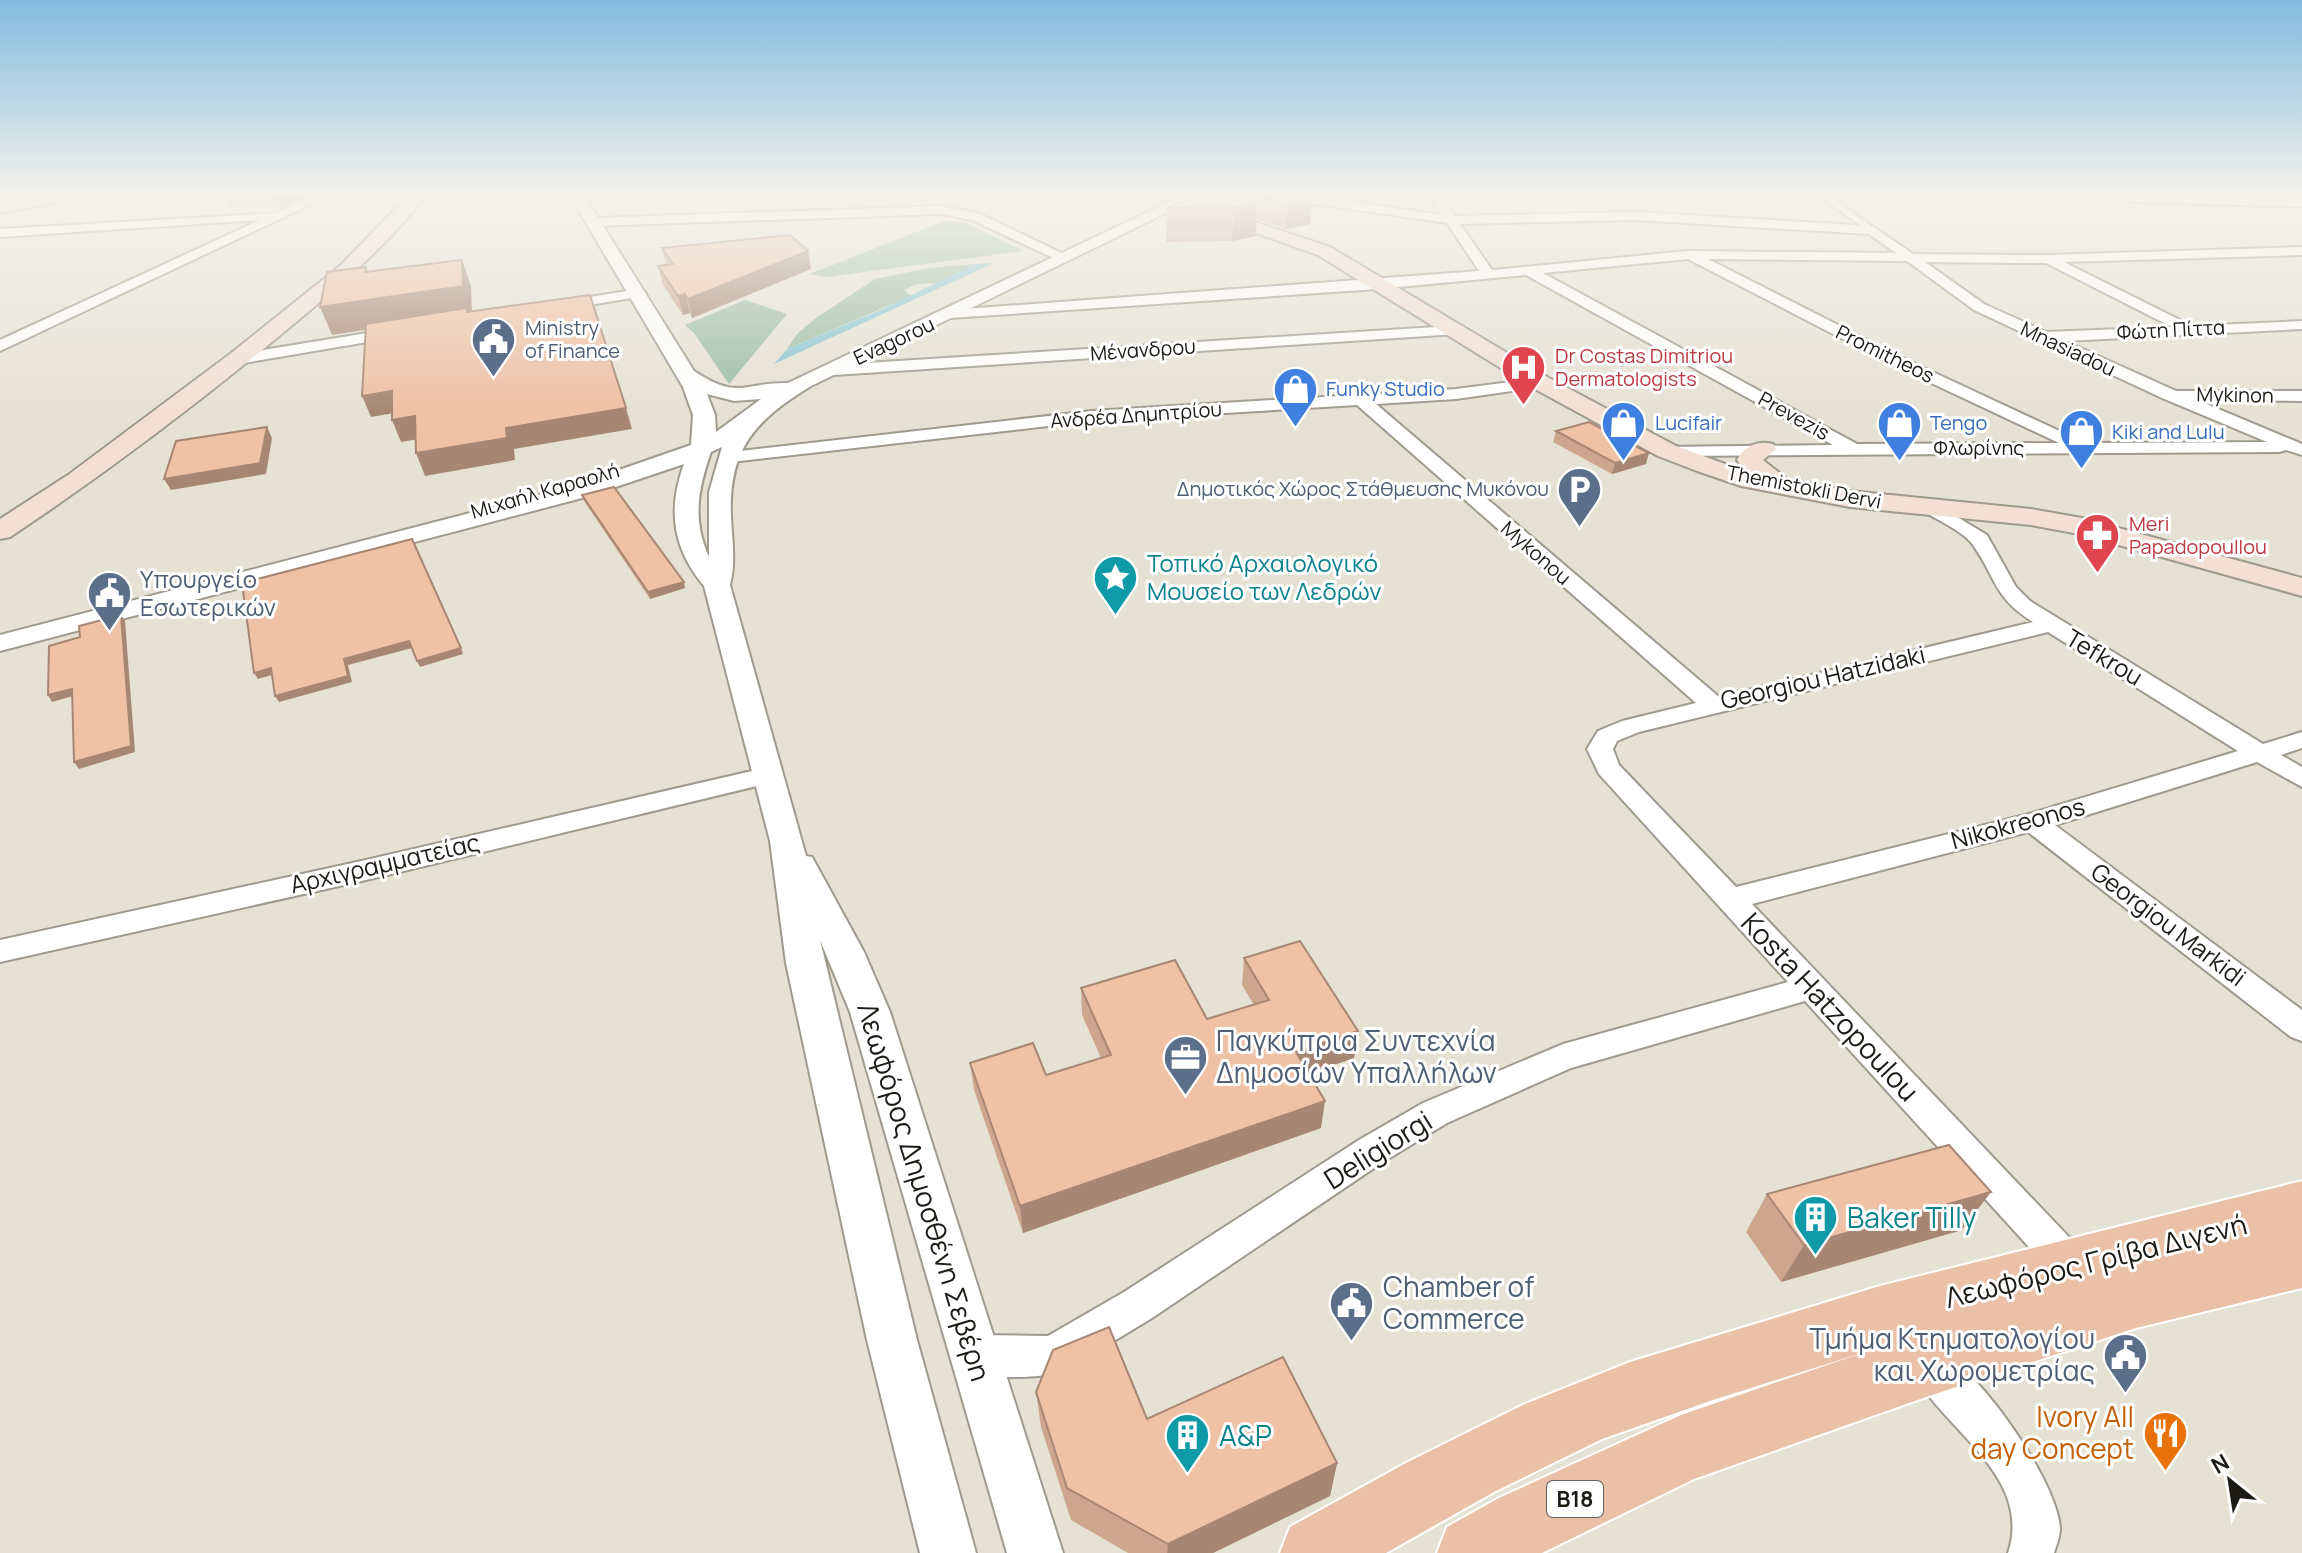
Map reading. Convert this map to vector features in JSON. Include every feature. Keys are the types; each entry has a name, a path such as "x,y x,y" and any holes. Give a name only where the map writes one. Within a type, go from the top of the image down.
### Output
{"main road":[{"path":"0,531 77,481 238,359 350,266"},
{"name":"Themistokli Dervi","path":"1346,266 1541,383 1667,451 1741,478 1934,509 2031,517 2082,526 2302,587"},
{"path":"1764,449 1752,455 1750,460 1756,469 1780,486"},
{"path":"0,547 55,505 77,481"},
{"name":"Themistokli Dervi","path":"1964,512 2135,550 2302,599"},
{"name":"Λεωφόρος Γρίβα Διγενή","path":"1316,1553 1521,1442 1627,1396 1883,1315 2302,1208"},
{"name":"Λεωφόρος Γρίβα Διγενή","path":"1473,1553 1524,1523 1681,1449 1929,1363 2136,1298 2302,1259"}],"street":[{"path":"0,346 171,266"},
{"path":"622,266 688,375 704,415 703,443 686,493 684,524 707,574 717,585"},
{"name":"Evagorou","path":"717,585 724,559 719,499 731,457 751,419 796,387 1048,266"},
{"path":"1483,266 1487,273"},
{"path":"950,314 1377,285 1555,266"},
{"name":"Promitheos","path":"1711,266 1899,362 2085,448"},
{"name":"Mnasiadou","path":"1924,266 1979,307 2040,337 2296,448"},
{"path":"2062,266 2188,328"},
{"name":"Prevezis","path":"1526,269 1853,448"},
{"path":"548,308 639,293"},
{"name":"Φώτη Πίττα","path":"2040,337 2302,325"},
{"path":"238,359 409,331"},
{"name":"Μένανδρου","path":"834,370 1452,331"},
{"path":"688,375 704,388 735,395 796,387"},
{"name":"Ανδρέα Δημητρίου","path":"731,457 1092,416 1361,400 1541,383"},
{"name":"Μιχαήλ Καραολή","path":"0,643 291,566 703,443 756,406 796,387"},
{"name":"Mykinon","path":"2168,394 2302,396"},
{"name":"Mykonou","path":"1361,400 1712,704"},
{"name":"Μιχαήλ Καραολή","path":"291,566 452,528 634,475 751,419"},
{"name":"Φλωρίνης","path":"1667,451 2296,448"},
{"path":"686,493 708,465 731,457"},
{"path":"634,475 662,478 686,493"},
{"name":"Tefkrou","path":"1934,509 1975,534 2016,601 2049,625 2302,779"},
{"name":"Λεωφόρος Δημοσθένη Σεβέρη","path":"717,585 787,841 809,977 892,1340 948,1553"},
{"name":"Georgiou Hatzidaki","path":"1602,741 1617,731 1712,704 2049,625"},
{"name":"Nikokreonos","path":"1731,899 2033,822 2302,740"},
{"name":"Kosta Hatzopoulou","path":"1602,741 1600,749 1608,768 1731,899 1809,988 2072,1267"},
{"name":"Αρχιγραμματείας","path":"0,951 366,870 769,775"},
{"name":"Georgiou Markidi","path":"2033,822 2302,1028"},
{"name":"Λεωφόρος Δημοσθένη Σεβέρη","path":"787,841 845,952 870,1012 896,1087 1035,1553"},
{"name":"Deligiorgi","path":"974,1355 1052,1356 1138,1305 1371,1151 1435,1113 1563,1057 1809,988"},
{"path":"1929,1363 1986,1428 2016,1469 2038,1517 2037,1544 2031,1553"}],"green space":[{"path":"829,266 906,266 826,277 810,274"},
{"path":"970,266 939,283 916,284 904,290 911,296 787,349 797,334 816,318 875,279 929,268"},
{"path":"745,300 787,314 729,384 694,333 685,325"}],"water":[{"path":"970,266 986,266 774,364 787,349 885,308"}],"building":[{"path":"410,266 462,266 463,286 320,307 327,272 366,267 365,272"},
{"path":"658,266 769,266 688,299 685,294 678,296"},
{"name":"Ministry of Finance","path":"590,295 626,408 506,428 507,438 416,453 415,416 392,420 392,391 362,396 366,324 466,308 467,312"},
{"path":"1589,422 1649,453 1615,463 1556,431"},
{"path":"267,427 260,463 164,479 176,441"},
{"path":"614,487 684,582 648,592 582,495"},
{"path":"412,539 461,648 417,661 409,641 344,659 348,676 275,696 271,668 254,673 242,583"},
{"path":"121,615 131,746 74,762 72,689 48,695 49,646 80,637 79,626"},
{"name":"Παγκύπρια Συντεχνία Δημοσίων Υπαλλήλων","path":"1300,941 1358,1031 1296,1052 1325,1101 1020,1206 970,1063 1033,1043 1046,1075 1111,1055 1081,988 1175,960 1207,1019 1269,1000 1244,958"},
{"path":"1949,1145 1991,1192 1804,1245 1767,1194"},
{"name":"A&P","path":"1109,1327 1147,1419 1283,1357 1337,1463 1168,1544 1067,1488 1036,1392 1053,1350"}],"place":[{"name":"Ministry of Finance","path":"494,379"},
{"name":"Dr Costas Dimitriou Dermatologists","path":"1524,406"},
{"name":"Funky Studio","path":"1295,428"},
{"name":"Lucifair","path":"1624,462"},
{"name":"Tengo","path":"1899,462"},
{"name":"Kiki and Lulu","path":"2081,471"},
{"name":"Δημοτικός Χώρος Στάθμευσης Μυκόνου","path":"1580,528"},
{"name":"Meri Papadopoullou","path":"2098,574"},
{"name":"Τοπικό Αρχαιολογικό Μουσείο των Λεδρών","path":"1116,617"},
{"name":"Υπουργείο Εσωτερικών","path":"109,633"},
{"name":"Παγκύπρια Συντεχνία Δημοσίων Υπαλλήλων","path":"1185,1096"},
{"name":"Baker Tilly","path":"1816,1257"},
{"name":"Chamber of Commerce","path":"1352,1342"},
{"name":"Τμήμα Κτηματολογίου και Χωρομετρίας","path":"2126,1394"},
{"name":"Ivory All day Concept","path":"2165,1472"},
{"name":"A&P","path":"1188,1475"}]}
